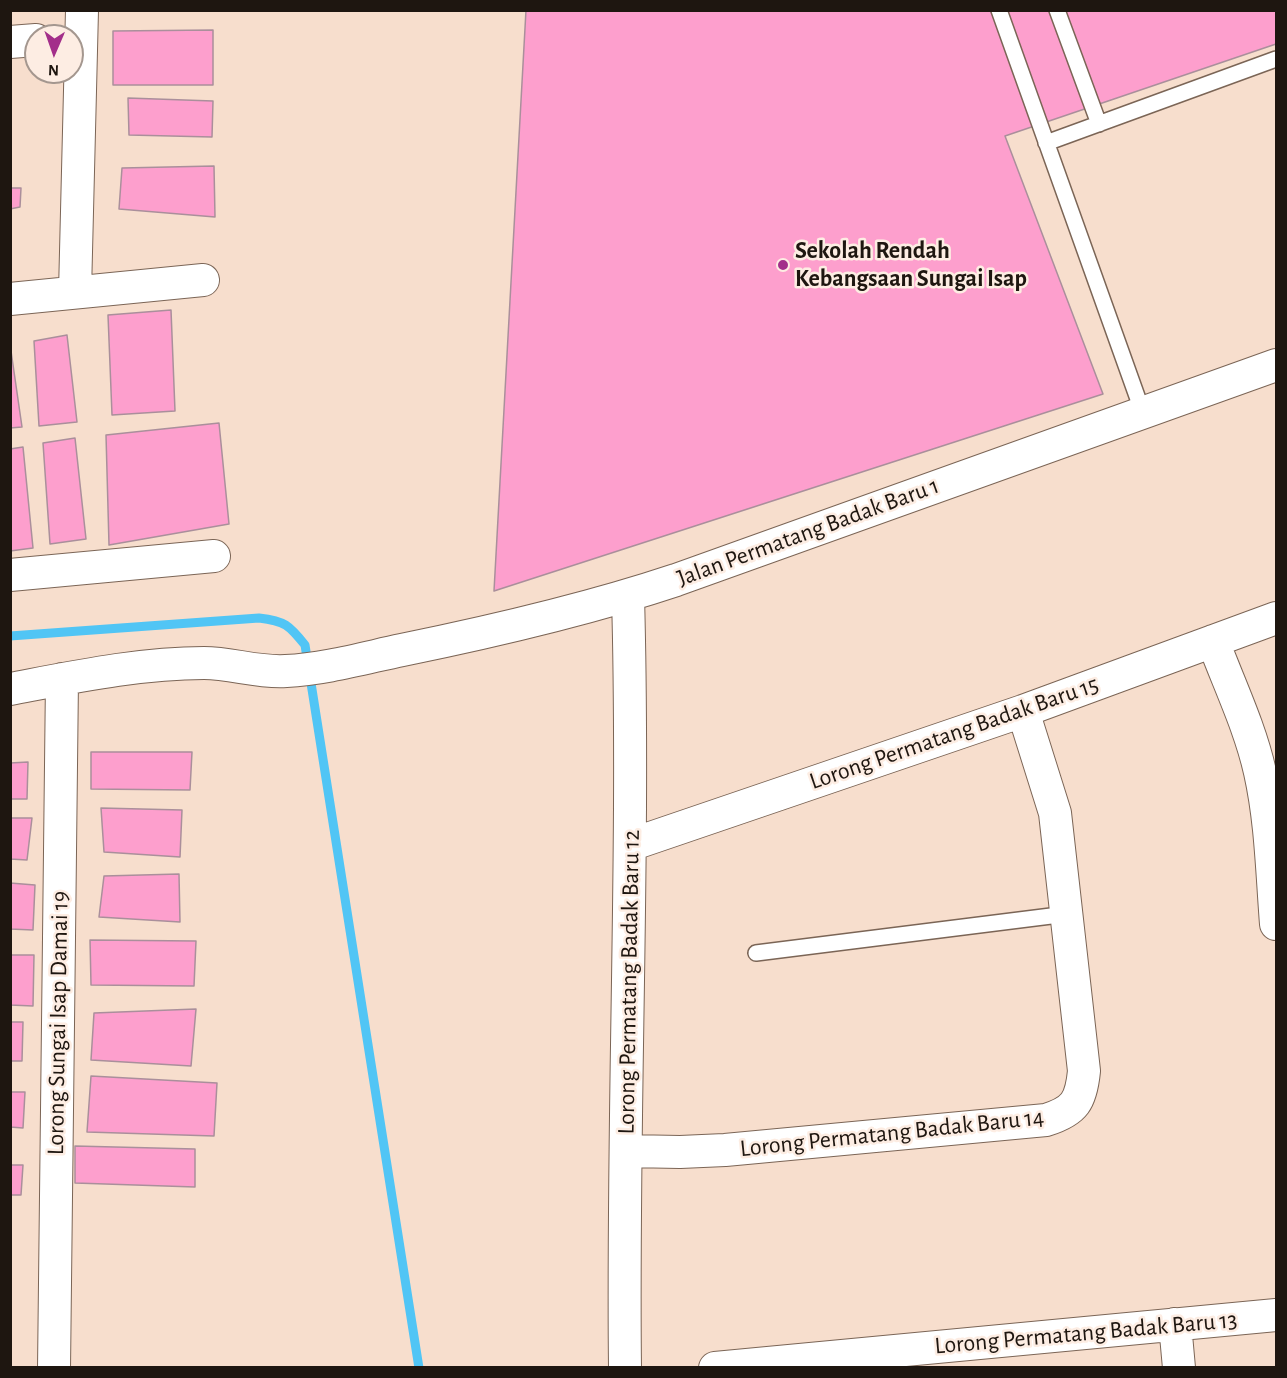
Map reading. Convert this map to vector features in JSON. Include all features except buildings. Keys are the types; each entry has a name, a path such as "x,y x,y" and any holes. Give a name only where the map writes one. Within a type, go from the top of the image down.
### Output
{"street":[{"path":"75,292 77,84"},
{"path":"10,299 203,280"},
{"name":"Jalan Permatang Badak Baru 1","path":"10,689 137,668 204,663 228,664 262,671 286,671 330,665 492,632 628,596 1276,365"},
{"path":"10,574 214,556"},
{"name":"Lorong Permatang Badak Baru 12","path":"625,1368 624,1264 630,844 628,596"},
{"name":"Lorong Permatang Badak Baru 15","path":"630,844 1023,711 1276,618"},
{"path":"1213,641 1250,736 1260,771 1276,924"},
{"name":"Lorong Sungai Isap Damai 19","path":"54,1368 62,679"},
{"name":"Lorong Permatang Badak Baru 14","path":"627,1151 725,1150 1046,1120 1062,1115 1076,1104 1082,1089 1084,1071 1055,813 1023,711"},
{"name":"Lorong Permatang Badak Baru 13","path":"715,1368 1276,1315"},
{"path":"1175,1324 1179,1368"}],"lane":[{"path":"999,10 1143,413"},
{"path":"1057,10 1099,124"},
{"path":"1046,143 1276,59"},
{"path":"756,953 1067,915"}],"waterway":[{"path":"10,636 259,618 286,625 305,645 419,1368"}],"place":[{"name":"Sekolah Rendah Kebangsaan Sungai Isap","path":"783,265"}]}
